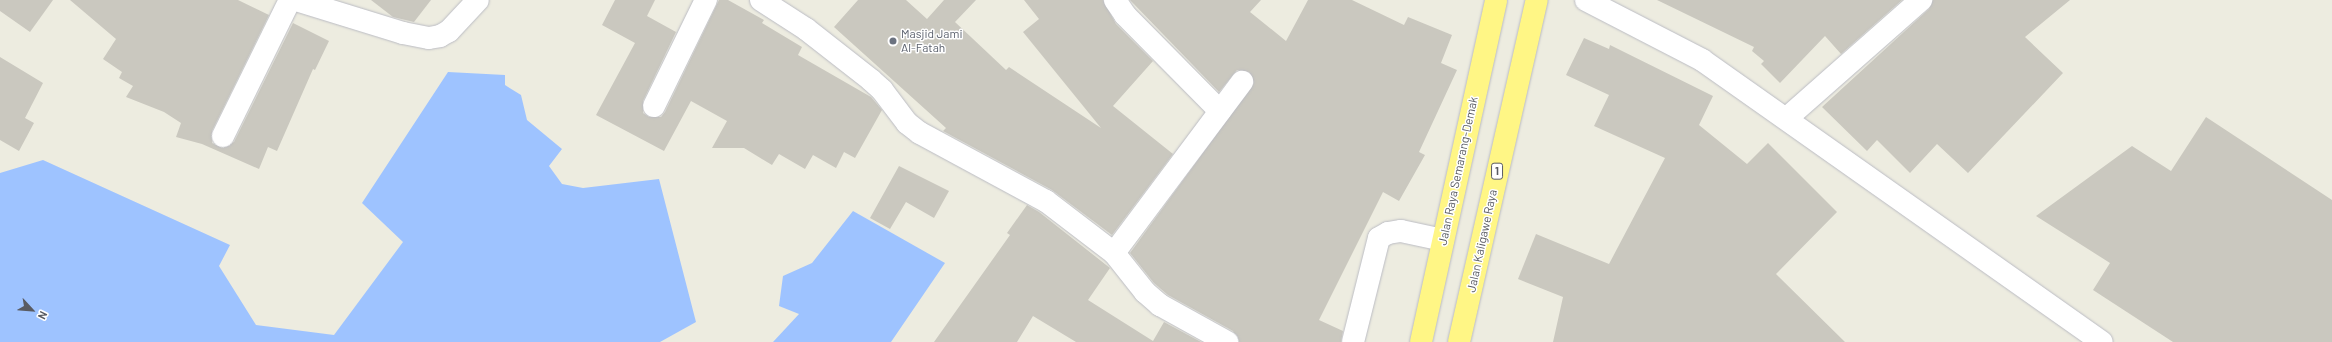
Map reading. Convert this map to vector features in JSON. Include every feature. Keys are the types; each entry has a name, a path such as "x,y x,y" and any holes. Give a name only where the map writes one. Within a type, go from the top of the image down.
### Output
{"highway":[{"name":"Jalan Kaligawe Raya","path":"1459,342 1536,0"},
{"name":"Jalan Raya Semarang-Demak","path":"1421,342 1491,1"}],"street":[{"path":"223,136 290,0"},
{"path":"296,0 403,33 429,38 440,36 449,31 478,0"},
{"path":"654,106 706,0"},
{"path":"761,0 806,29 871,80 882,90 907,123 920,133 1046,201 1114,253 1145,292 1160,305 1227,342"},
{"path":"1115,0 1125,15 1220,111"},
{"path":"1586,0 1702,60 1787,118 2098,341"},
{"path":"1787,118 1921,0"},
{"path":"1114,253 1242,82"},
{"path":"1354,342 1379,238 1388,233 1415,234 1443,240"}],"water":[{"path":"448,72 505,75 505,85 521,95 527,120 562,149 549,166 562,184 583,188 659,179 696,322 660,342 0,342 0,173 43,160 230,245 219,266 256,325 334,335 403,242 362,203"},
{"path":"853,211 945,263 891,342 773,342 799,314 779,306 783,276 812,263"}],"building":[{"path":"0,0 53,0 30,32 0,11"},
{"path":"70,0 238,0 269,15 212,131 212,143 223,148 234,142 293,23 329,41 315,70 313,69 277,151 268,147 259,169 202,144 176,137 181,123 164,112 126,97 133,86 119,78 122,72 103,59 116,39"},
{"path":"371,0 431,0 414,22 393,17"},
{"path":"615,0 655,0 647,16 676,32 643,101 643,113 649,117 661,117 665,112 719,0 728,0 764,20 762,23 802,47 798,55 871,97 882,110 855,158 844,152 836,168 813,155 805,169 779,154 772,165 744,148 712,148 727,121 691,101 664,151 596,115 635,43 602,25"},
{"path":"858,0 906,0 927,19 944,0 976,0 955,22 1006,70 1009,67 1101,128 1023,32 1039,19 1024,0 1103,0 1116,24 1153,61 1113,106 1173,154 1112,235 1052,190 943,131 946,128 834,27"},
{"path":"1130,0 1261,0 1250,12 1286,41 1308,0 1352,0 1404,25 1408,17 1452,35 1441,63 1457,70 1419,152 1425,155 1399,201 1383,192 1319,320 1343,331 1341,342 1239,342 1233,331 1168,295 1154,283 1130,253 1254,83 1249,72 1237,70 1219,92"},
{"path":"1657,0 1902,0 1841,54 1825,36 1780,83 1761,64 1764,61 1752,51 1754,47"},
{"path":"1933,0 2070,0 2025,37 2063,73 1968,173 1937,144 1910,173 1877,140 1867,151 1822,107 1929,9"},
{"path":"1584,38 1609,49 1610,45 1713,96 1699,125 1747,164 1768,143 1837,212 1776,274 1845,342 1553,342 1563,297 1518,279 1536,234 1609,264 1665,158 1594,126 1609,95 1566,75"},
{"path":"0,57 43,83 25,118 34,123 19,151 0,140"},
{"path":"2206,117 2332,200 2332,342 2173,342 2093,290 2110,263 2036,216 2132,146 2171,171"},
{"path":"899,166 949,191 934,218 906,202 890,229 870,218"},
{"path":"1027,205 1039,212 1110,268 1088,300 1153,341 1164,322 1201,342 1076,342 1033,316 1017,342 934,342 1010,235 1007,233"}],"place":[{"name":"Masjid Jami Al-Fatah","path":"893,41"}]}
